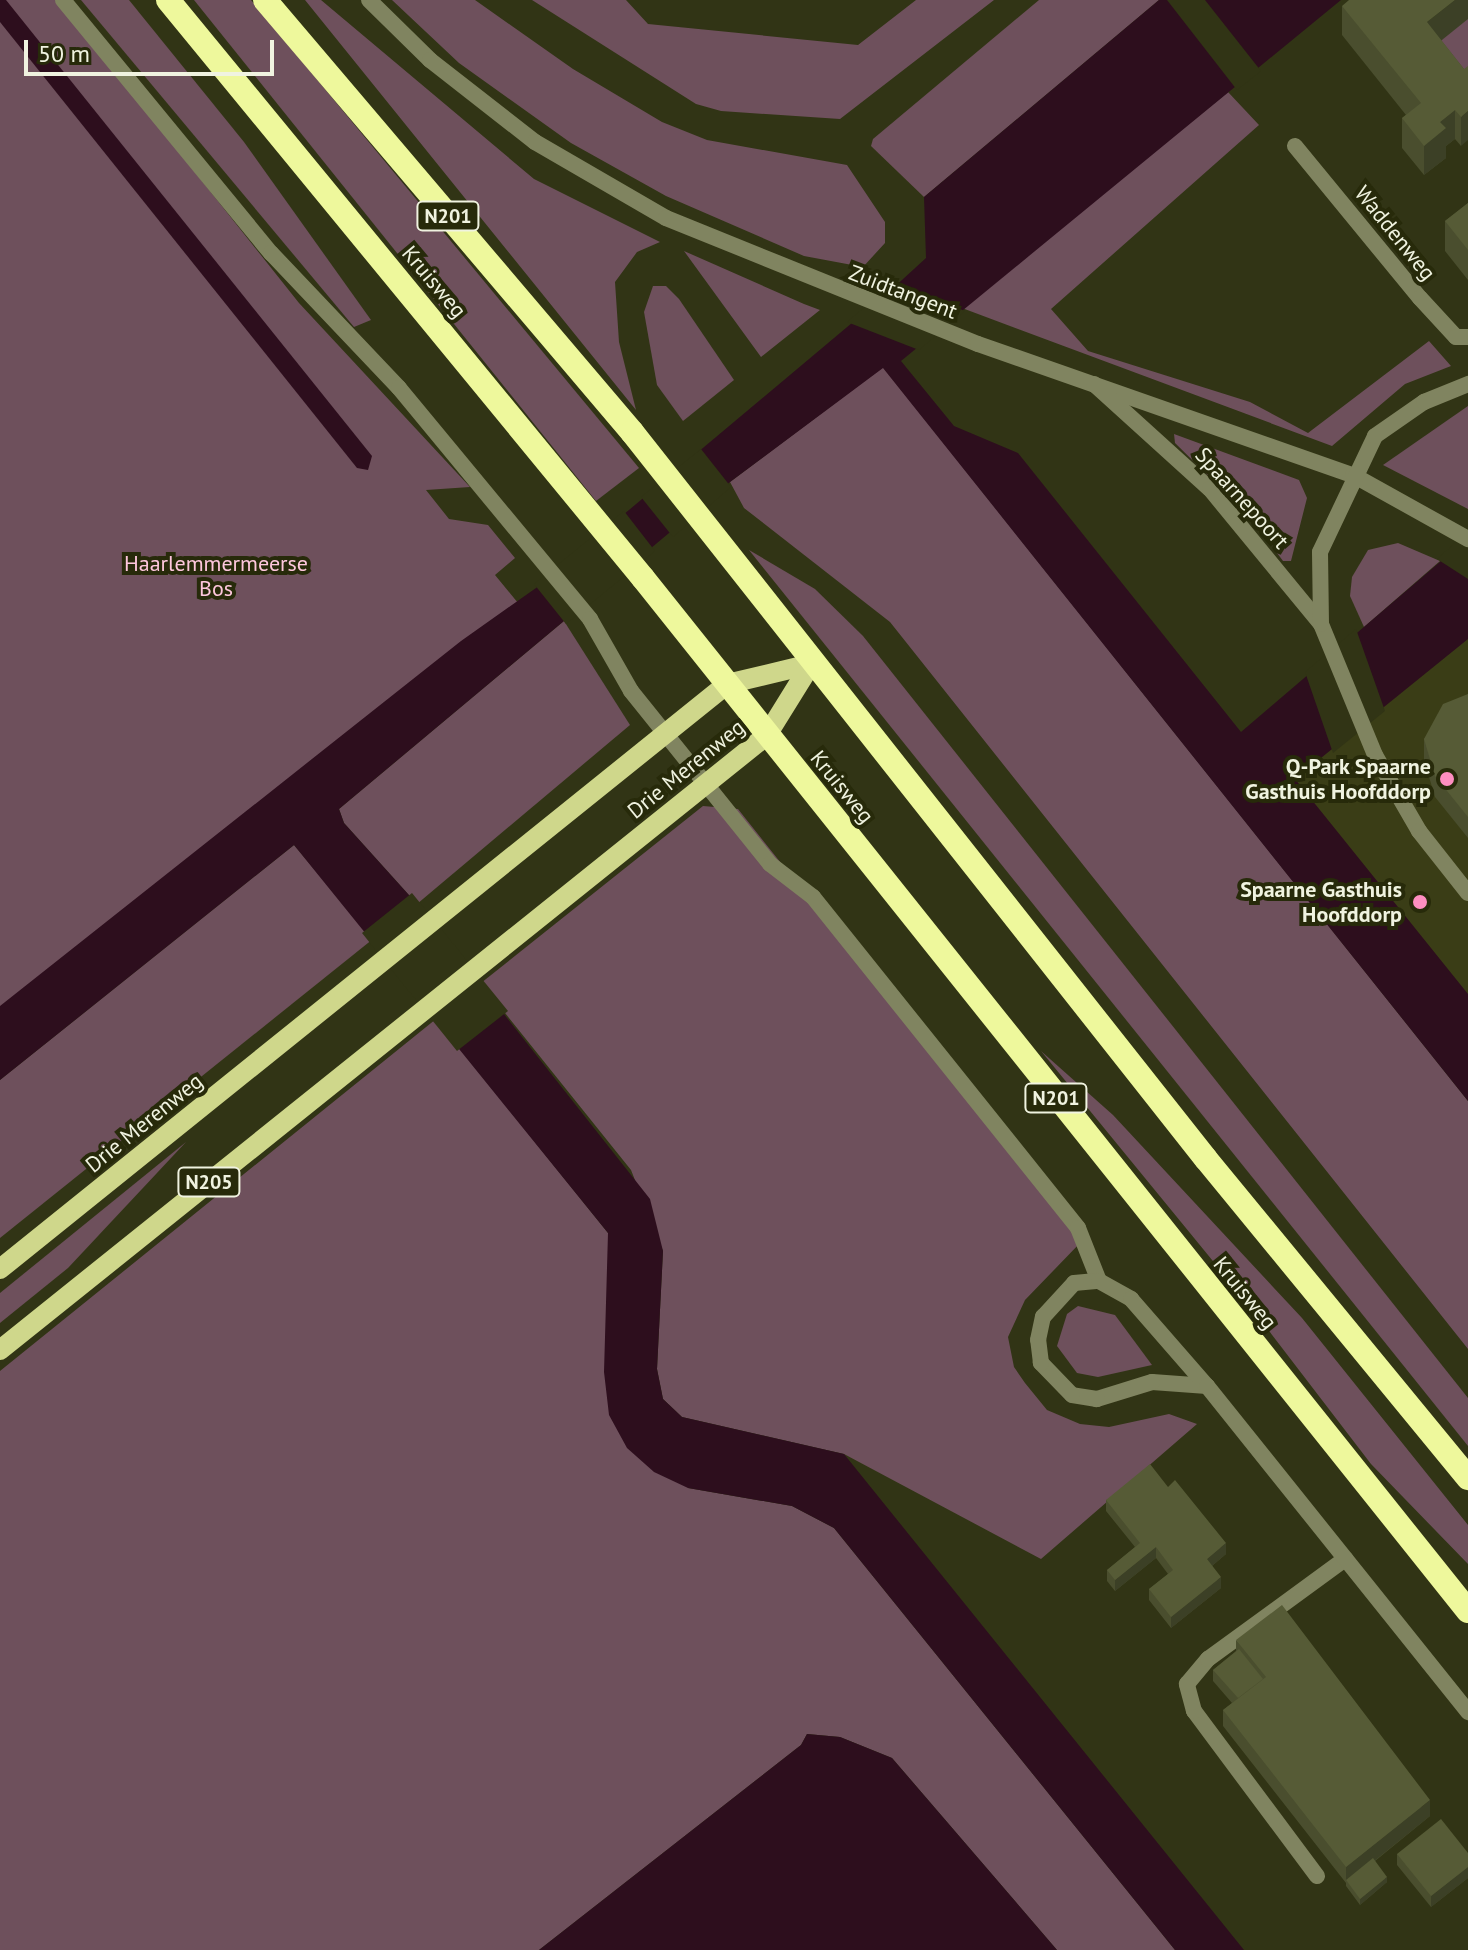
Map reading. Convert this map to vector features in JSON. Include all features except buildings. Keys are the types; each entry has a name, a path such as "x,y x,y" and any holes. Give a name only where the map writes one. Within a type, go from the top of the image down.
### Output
{"highway":[{"name":"Kruisweg","path":"168,0 643,578 1468,1611"},
{"name":"N201","path":"265,0 632,432 811,664 1468,1478"}],"main road":[{"name":"Drie Merenweg","path":"0,1269 727,684 811,664"},
{"name":"Drie Merenweg","path":"0,1350 767,735 811,664"}],"street":[{"path":"63,0 271,253 399,388 590,619 620,676 770,864 813,897 1078,1228 1099,1281"},
{"name":"Zuidtangent","path":"369,0 430,60 535,142 666,218 809,279 978,344 1087,378 1353,475 1468,539"},
{"name":"Waddenweg","path":"1295,146 1420,298 1456,337 1468,337"},
{"name":"Spaarnepoort","path":"1087,378 1210,489 1321,624 1375,755 1419,831 1468,893"},
{"name":"Spaarnepoort","path":"1321,624 1320,552 1353,475 1375,436 1424,402 1468,384"},
{"path":"1207,1386 1152,1382 1097,1399 1072,1395 1052,1380 1041,1363 1038,1340 1043,1317 1074,1283 1099,1281 1131,1299 1207,1386 1468,1712"},
{"path":"1317,1876 1194,1711 1187,1684 1208,1659 1345,1559"}],"shaded area":[{"path":"0,0 6,0 372,456 368,470 357,468 0,22"},
{"path":"1159,0 1341,0 901,361 954,426 1018,453 1241,732 1468,538 1468,639 1295,779 1468,994 1468,1101 883,368 730,482 339,809 344,823 417,904 650,1199 663,1251 657,1369 663,1399 682,1417 844,1454 1244,1950 1175,1950 834,1528 792,1506 688,1488 654,1472 627,1448 609,1415 604,1372 608,1233 294,845 0,1080 0,1006 461,641 536,588 890,291 926,258 924,197"},
{"name":"Spaarne Gasthuis Hoofddorp","path":"1468,617 1468,1021 1274,782"},
{"path":"807,1734 840,1737 892,1758 1057,1950 539,1950 801,1745"}],"green space":[{"name":"Haarlemmermeerse Bos","path":"0,0 58,0 299,303 470,487 426,490 449,519 488,525 515,558 495,575 523,609 0,1025"},
{"path":"81,0 129,0 244,142 371,320 354,327"},
{"path":"194,0 251,0 639,468 596,501"},
{"path":"305,0 321,0 534,179 660,242 637,252 615,282 619,342 636,410"},
{"path":"392,0 475,0 573,69 662,122 707,140 847,165 885,222 885,243 863,267 804,256 666,196 571,143 459,63"},
{"path":"532,0 626,0 648,24 858,45 916,0 994,0 840,119 721,111 696,104"},
{"path":"1039,0 1159,0 924,197 871,146 873,139"},
{"path":"1468,12 1468,76 1435,40"},
{"path":"1228,92 1259,125 1051,309 1088,351 1250,402 1308,433 1429,341 1451,366 1405,384 1332,446 962,308"},
{"path":"684,251 804,304 820,310 761,357"},
{"path":"653,286 666,286 679,299 734,380 683,421 657,385 644,312"},
{"path":"883,367 1468,1101 1468,1349 890,622 744,508 730,482"},
{"path":"1468,406 1468,509 1383,465"},
{"path":"1174,434 1299,480 1307,498 1291,561 1283,561 1251,518 1175,443"},
{"path":"1398,543 1440,561 1364,627 1350,596 1352,577 1368,550"},
{"path":"749,550 815,589 863,636 1468,1398 1468,1446"},
{"path":"564,621 630,725 417,904 344,823 339,809"},
{"path":"703,806 738,809 1082,1241 1025,1300 1008,1337 1014,1367 1025,1383 1047,1410 1080,1424 1109,1427 1169,1414 1197,1424 1041,1559 844,1454 682,1417 663,1399 657,1369 663,1251 631,1170 481,983"},
{"path":"294,845 373,939 0,1238 0,1080"},
{"path":"436,1019 608,1233 610,1261 688,1488 792,1506 834,1528 1175,1950 1057,1950 892,1758 840,1737 807,1734 801,1745 539,1950 0,1950 0,1371"},
{"path":"1041,1051 1113,1115 1302,1318 1468,1525 1468,1564 1371,1464 1253,1310"},
{"path":"186,1142 68,1268 0,1323 0,1293"},
{"path":"1078,1306 1115,1315 1152,1365 1098,1377 1077,1373 1057,1346 1067,1314"}],"pier":[{"path":"1167,0 1205,0 1261,71 1237,90"},
{"path":"893,283 965,311 919,350 847,322"},
{"path":"701,449 731,487 673,537 641,497"},
{"path":"624,511 655,551 566,624 534,584"},
{"path":"1468,534 1468,579 1437,559"},
{"path":"1356,629 1385,711 1333,753 1305,672"},
{"path":"412,893 508,1011 457,1051 362,933"}],"place":[{"name":"Q-Park Spaarne Gasthuis Hoofddorp","path":"1447,779"},
{"name":"Spaarne Gasthuis Hoofddorp","path":"1420,902"}]}
